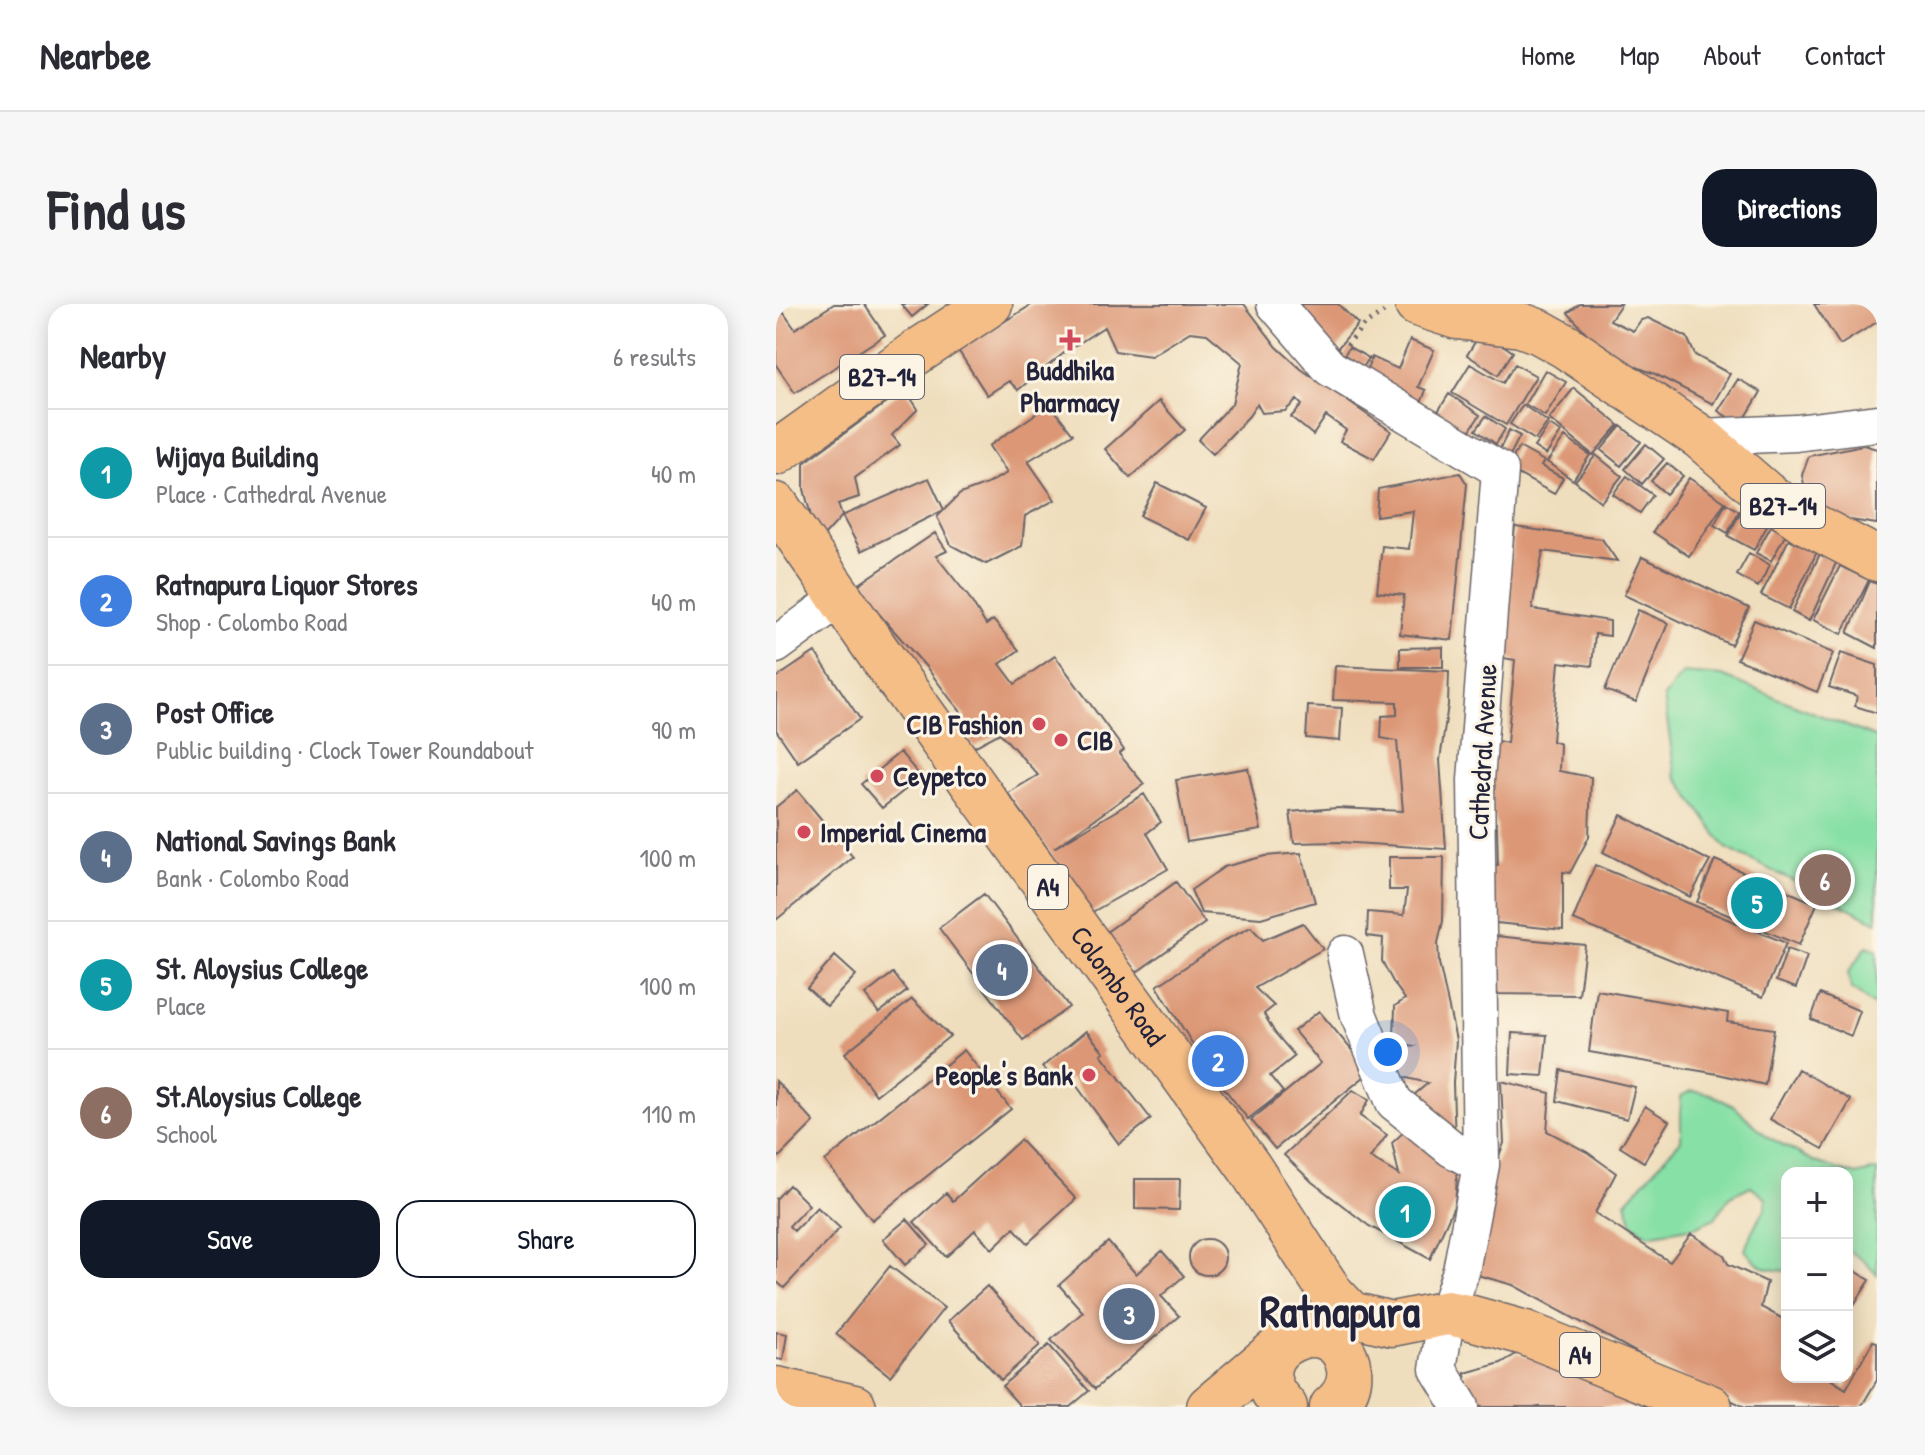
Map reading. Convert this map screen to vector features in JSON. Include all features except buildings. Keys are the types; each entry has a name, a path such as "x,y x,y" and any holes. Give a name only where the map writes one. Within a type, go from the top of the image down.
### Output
{"main road":[{"name":"B27-14","path":"776,453 990,304"},
{"name":"B27-14","path":"1401,308 1457,317 1517,314 1700,437 1765,493 1804,521 1877,559"},
{"name":"Colombo Road","path":"776,505 1249,1167 1331,1293 1351,1314 1392,1324"},
{"path":"1317,1271 1332,1345 1348,1366 1347,1388 1332,1407"},
{"name":"A4","path":"1392,1324 1447,1313 1525,1333 1710,1407"},
{"path":"1209,1407 1285,1342 1296,1337 1308,1335 1332,1345 1354,1345 1392,1324"},
{"path":"1277,1350 1269,1374 1271,1387 1285,1407"},
{"path":"776,1389 854,1407"}],"street":[{"name":"Cathedral Avenue","path":"1275,304 1330,368 1500,470 1476,780 1481,1165 1461,1271 1447,1313 1438,1369 1461,1407"},
{"path":"1700,437 1796,433 1877,423"},
{"path":"776,645 840,598"},
{"path":"1345,954 1359,1016 1394,1102 1452,1149 1481,1165"}],"path":[{"path":"1330,368 1363,326 1401,308"}],"green space":[{"path":"1683,673 1722,676 1877,738 1877,922 1726,848 1675,775 1664,697"},
{"path":"1867,946 1877,950 1877,1008 1851,988 1848,973"},
{"path":"1691,1091 1711,1094 1735,1107 1768,1137 1831,1167 1781,1167 1781,1271 1763,1266 1745,1250 1765,1209 1766,1198 1751,1186 1730,1196 1715,1218 1695,1227 1648,1235 1633,1224 1626,1202 1681,1140 1681,1096"},
{"path":"1877,1170 1877,1275 1853,1253 1853,1174"}],"place":[{"name":"Buddhika Pharmacy","path":"1070,340"},
{"name":"CIB Fashion","path":"1039,724"},
{"name":"CIB","path":"1061,740"},
{"name":"Ceypetco","path":"877,776"},
{"name":"Imperial Cinema","path":"804,832"},
{"name":"St.Aloysius College","path":"1825,880"},
{"name":"St. Aloysius College","path":"1757,903"},
{"name":"National Savings Bank","path":"1002,970"},
{"name":"Ratnapura Liquor Stores","path":"1218,1061"},
{"name":"People's Bank","path":"1089,1075"},
{"name":"Wijaya Building","path":"1405,1212"},
{"name":"Post Office","path":"1129,1314"}],"district":[{"name":"Ratnapura","path":"1340,1312"}]}
